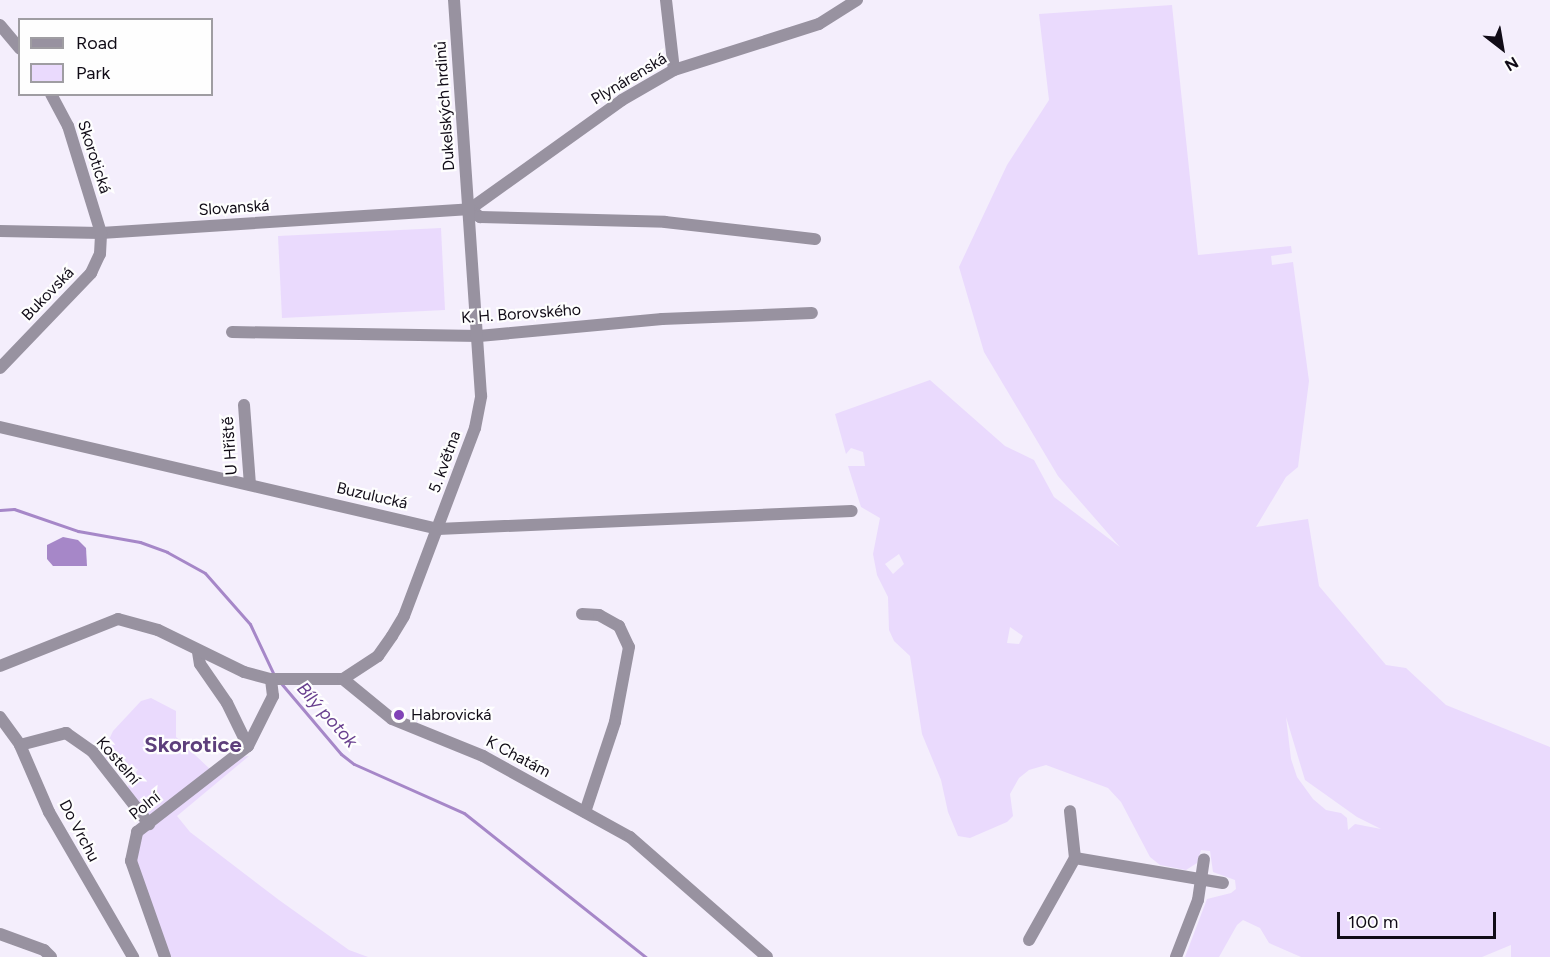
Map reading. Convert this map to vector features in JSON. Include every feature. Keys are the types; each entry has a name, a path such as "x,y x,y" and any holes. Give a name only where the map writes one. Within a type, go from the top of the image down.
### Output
{"street":[{"name":"Dukelských hrdinů","path":"454,0 470,209"},
{"path":"666,0 674,69"},
{"name":"Plynárenská","path":"470,209 622,100 674,69 819,24 857,0"},
{"path":"0,25 18,47"},
{"name":"Skorotická","path":"52,96 68,126 101,233"},
{"name":"Slovanská","path":"0,231 101,233 470,209"},
{"path":"470,209 480,217 665,222 815,239"},
{"name":"5. května","path":"343,679 378,656 404,616 479,413 479,336 470,209"},
{"name":"Bukovská","path":"0,368 91,273 100,254 101,233"},
{"name":"K. H. Borovského","path":"232,332 479,336 662,320 812,313"},
{"name":"U Hřiště","path":"244,405 250,485"},
{"name":"Buzulucká","path":"0,427 438,529 852,511"},
{"path":"582,614 599,615 619,626 629,647 615,722 585,812"},
{"path":"0,666 118,619 158,630 198,652 244,672 271,679 343,679"},
{"path":"198,652 200,664 227,703 248,746"},
{"name":"Polní","path":"165,957 130,861 137,832 248,746 273,696 271,679"},
{"name":"K Chatám","path":"343,679 392,718 483,756 630,837 766,957"},
{"name":"Do Vrchu","path":"0,717 20,745 49,812 133,957"},
{"name":"Kostelní","path":"20,745 66,733 92,751 148,824"},
{"path":"1029,940 1075,858 1070,811"},
{"path":"1075,858 1223,883"},
{"path":"1176,957 1186,936 1202,880 1204,859"},
{"path":"0,934 44,950 51,957"}],"green space":[{"path":"1172,5 1198,255 1291,246 1292,253 1271,256 1272,265 1293,262 1309,381 1298,467 1286,477 1256,527 1308,519 1319,586 1386,665 1406,668 1446,705 1550,747 1550,957 1511,957 1511,945 1482,957 1301,957 1269,943 1260,928 1243,920 1237,925 1219,957 1185,957 1207,899 1231,893 1236,889 1235,880 1213,872 1210,851 1201,850 1197,863 1186,870 1160,865 1150,857 1121,802 1108,788 1046,765 1029,770 1019,778 1010,794 1013,816 1007,822 970,838 958,836 948,812 941,780 922,734 910,656 894,641 889,630 888,597 877,575 873,554 880,518 861,507 848,466 865,466 863,452 851,448 846,454 835,414 930,380 1005,446 1034,460 1054,497 1120,547 1058,476 984,352 959,267 1007,165 1049,100 1039,14","holes":["899,554 904,564 893,574 885,564","1010,627 1023,636 1019,644 1007,643","1286,717 1305,780 1357,817 1381,829 1355,824 1348,830 1347,818 1341,813 1326,810 1313,799 1297,777 1291,759"]},
{"path":"441,228 445,310 282,318 278,236"},
{"path":"151,698 176,711 176,737 212,771 149,820 126,790 138,769 121,765 112,757 102,760 110,755 107,744 113,731 141,701"},
{"path":"249,756 177,816 190,832 279,900 349,950 368,957 168,957 135,860 141,832 241,757"}],"shaded area":[{"path":"63,537 78,540 86,548 87,566 53,566 47,559 47,545"}],"waterway":[{"name":"Bílý potok","path":"0,510 14,509 78,531 140,542 167,552 205,573 250,624 274,675"},
{"name":"Bílý potok","path":"280,682 341,754 354,764 464,813 646,957"}],"place":[{"name":"Habrovická","path":"399,715"}],"district":[{"name":"Skorotice","path":"193,745"}]}
